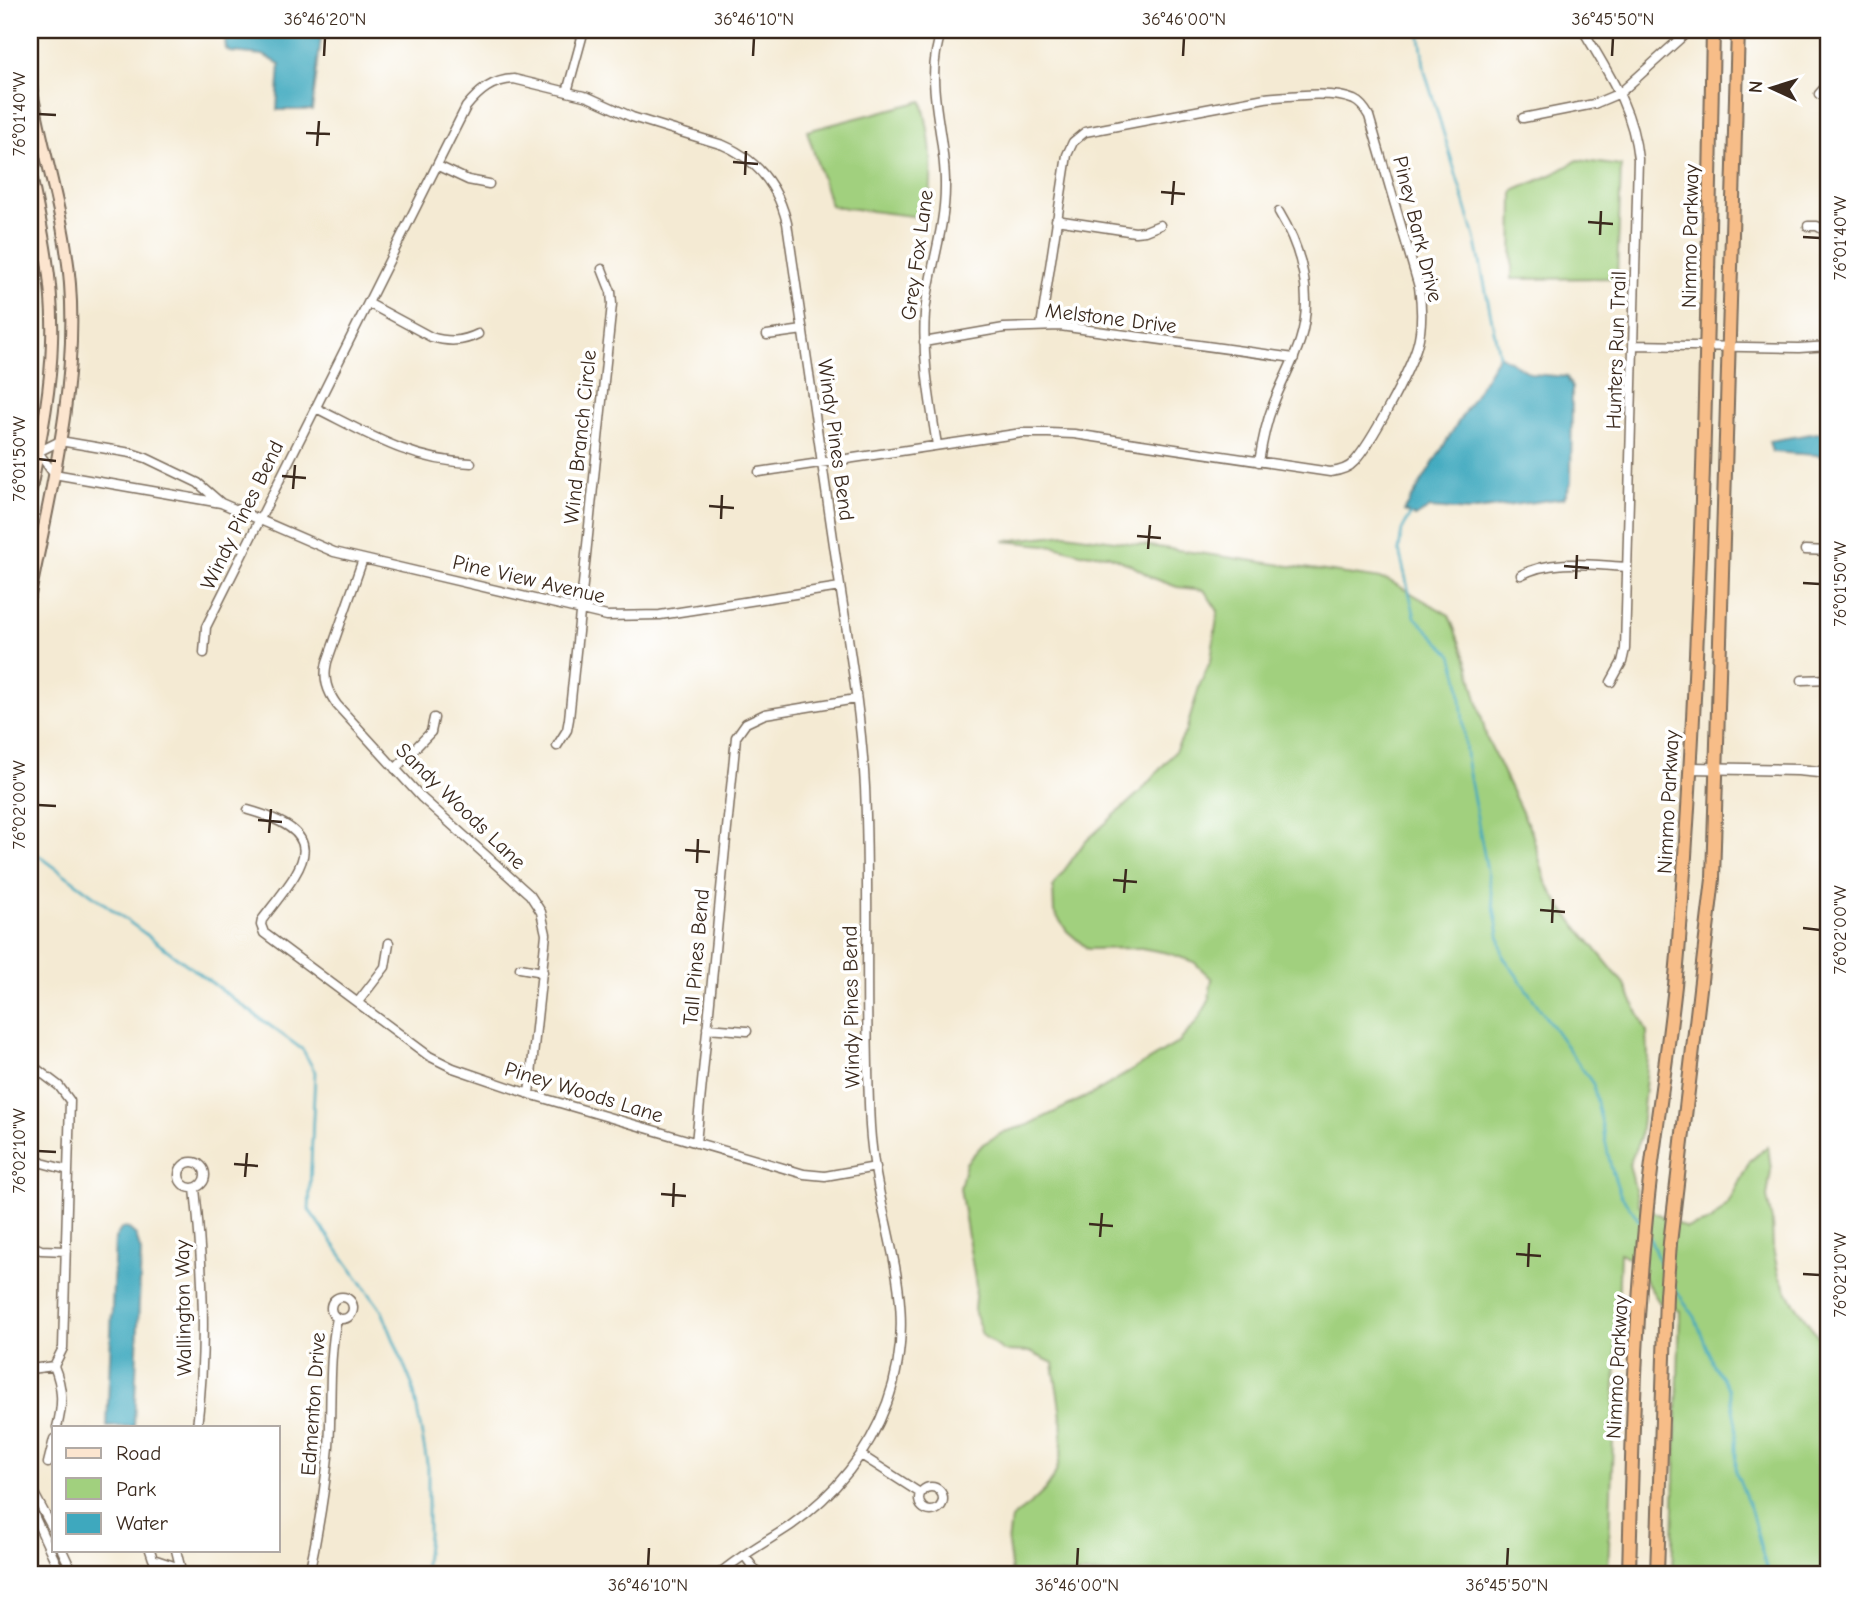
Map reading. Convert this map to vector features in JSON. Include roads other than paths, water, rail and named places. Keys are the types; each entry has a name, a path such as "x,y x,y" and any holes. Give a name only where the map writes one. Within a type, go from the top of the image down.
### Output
{"highway":[{"name":"Nimmo Parkway","path":"1629,1574 1635,1353 1646,1215 1677,958 1690,768 1705,458 1713,30"},
{"name":"Nimmo Parkway","path":"1657,1574 1670,1243 1713,879 1738,30"}],"main road":[{"path":"30,80 63,235 70,281 71,355 60,441 30,595"},
{"path":"30,171 48,265 52,302 51,366 34,451 30,494"}],"street":[{"path":"567,92 584,30"},
{"name":"Grey Fox Lane","path":"937,445 924,342 929,283 945,195 942,135 932,85 934,59 942,30"},
{"name":"Hunters Run Trail","path":"1583,30 1620,93 1633,127 1638,159 1625,649 1622,662 1611,682"},
{"path":"1523,118 1594,104 1620,93 1683,36"},
{"name":"Windy Pines Bend","path":"204,653 206,627 259,519 466,107 481,91 501,80 514,79 567,92 599,101 632,117 723,145 759,168 778,193 783,208 856,699 865,786 870,1113 876,1167 897,1274 901,1330 899,1355 887,1403 861,1455 834,1489 818,1504 719,1574"},
{"path":"1819,94 1829,83"},
{"name":"Piney Bark Drive","path":"759,472 1022,433 1061,433 1330,472 1348,467 1355,461 1375,429 1418,344 1422,315 1419,286 1365,108 1353,99 1345,97 1295,96 1265,99 1092,129 1078,137 1068,150 1041,326"},
{"path":"438,166 468,180 489,184"},
{"path":"1259,462 1272,407 1304,328 1305,287 1298,251 1279,212"},
{"path":"1056,220 1135,232 1160,225"},
{"path":"1808,226 1817,226 1829,233"},
{"name":"Wind Branch Circle","path":"557,746 567,730 569,719 612,304 611,292 601,269"},
{"path":"368,303 431,337 464,340 478,334"},
{"name":"Melstone Drive","path":"924,342 993,329 1060,326 1294,358"},
{"path":"767,335 803,330"},
{"path":"1633,345 1799,348 1829,346"},
{"path":"316,408 408,453 471,463"},
{"path":"54,474 34,451 60,441"},
{"name":"Pine View Avenue","path":"60,441 146,458 198,483 221,503"},
{"name":"Pine View Avenue","path":"54,474 179,498 221,503 313,545 607,616 660,615 840,587"},
{"path":"1805,550 1829,551"},
{"name":"Sandy Woods Lane","path":"363,559 327,662 325,678 330,696 451,825 536,902 545,922 546,934 529,1094"},
{"path":"1521,575 1532,568 1552,564 1627,567"},
{"path":"1802,680 1829,679"},
{"name":"Tall Pines Bend","path":"696,1143 736,737 746,723 765,714 856,699"},
{"path":"396,769 431,732 434,718"},
{"path":"1690,768 1829,773"},
{"name":"Piney Woods Lane","path":"248,810 285,823 299,836 303,855 302,864 261,925 264,933 429,1056 472,1076 529,1094 814,1175 825,1176 876,1167"},
{"path":"358,1002 384,967 389,943"},
{"path":"520,968 543,972"},
{"path":"707,1028 747,1031"},
{"path":"30,1064 59,1086 70,1101 63,1348 54,1366 61,1384 57,1426"},
{"path":"30,1154 42,1163 68,1170"},
{"name":"Wallington Way","path":"195,1188 203,1268 204,1314 197,1426"},
{"path":"30,1245 41,1250 66,1251"},
{"name":"Edmenton Drive","path":"309,1574 324,1491 332,1401 332,1341 337,1318"},
{"path":"30,1369 54,1366"},
{"path":"48,1463 52,1447"},
{"path":"861,1455 920,1493"},
{"path":"30,1486 52,1527"},
{"path":"30,1507 61,1574"},
{"path":"63,1552 73,1574"},
{"path":"151,1552 153,1559 181,1571"},
{"path":"176,1552 181,1571"},
{"path":"744,1555 758,1574"}],"water":[{"path":"224,30 322,30 312,110 277,110 280,64 263,55 230,52 226,49"},
{"path":"1499,355 1532,374 1567,377 1572,388 1571,483 1564,498 1469,511 1430,508 1415,517 1404,511"},
{"path":"1829,431 1829,456 1772,452 1769,441"},
{"path":"122,1228 129,1229 136,1235 141,1252 134,1426 107,1426 115,1238"}],"waterway":[{"path":"1419,30 1425,72 1475,237 1499,355"},
{"path":"1412,511 1402,530 1399,550 1415,617 1452,655 1459,679 1467,763 1503,956 1593,1084 1611,1167 1620,1194 1640,1221"},
{"path":"30,849 303,1050 315,1072 309,1210 382,1311 413,1387 428,1468 428,1535 424,1574"},
{"path":"1649,1236 1663,1272"},
{"path":"1671,1283 1695,1317 1713,1364 1729,1389 1736,1424 1736,1472 1750,1507 1768,1574"}]}
